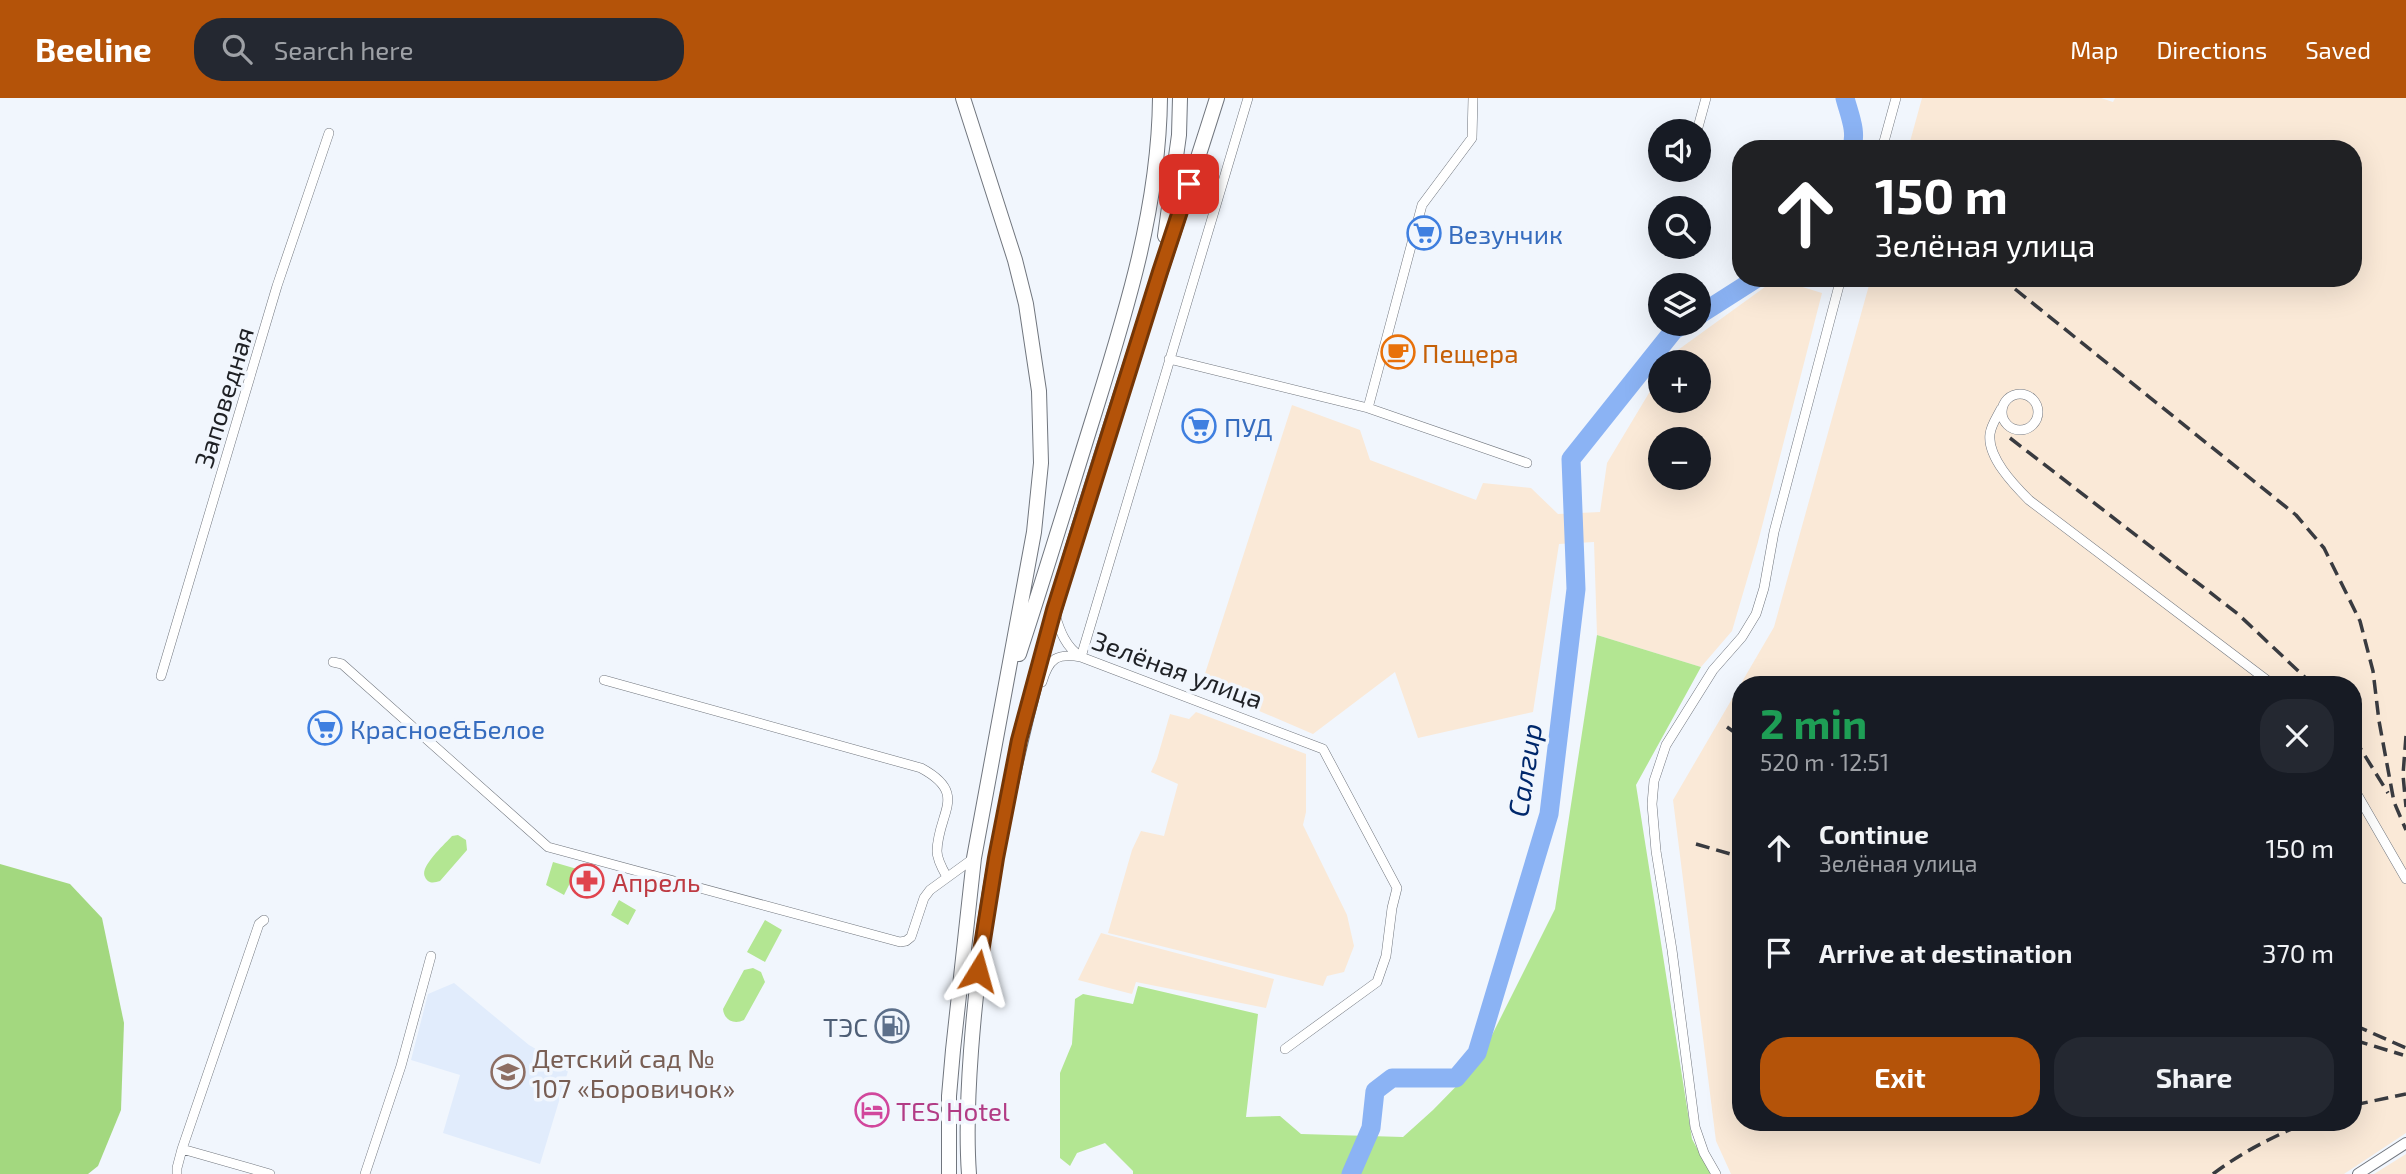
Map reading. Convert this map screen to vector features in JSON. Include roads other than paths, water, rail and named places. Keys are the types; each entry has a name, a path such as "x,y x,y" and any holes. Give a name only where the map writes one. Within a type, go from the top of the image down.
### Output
{"main road":[{"path":"949,1174 949,1096 974,858 1034,532 1041,463 1039,391 1033,342 1020,282 963,98"},
{"path":"1005,695 1118,333 1151,206 1159,136 1160,98"},
{"path":"1160,272 1174,178 1180,98"},
{"path":"969,1174 968,1096 976,995 996,858 1019,740 1054,610 1217,98"}],"street":[{"path":"1076,656 1170,359 1248,98"},
{"path":"1368,408 1422,205 1472,138 1473,98"},
{"path":"1700,119 1706,98"},
{"path":"1884,140 1896,98"},
{"name":"Заповедная","path":"161,676 277,286 329,133"},
{"path":"1716,1174 1704,1153 1695,1127 1656,851 1652,804 1654,781 1666,744 1713,670 1742,638 1756,614 1764,588 1774,532 1839,287"},
{"path":"1170,359 1368,408 1527,463"},
{"path":"2001,409 2007,425 2018,430 2031,427 2038,417 2037,404 2022,393 2006,398 1992,427 1989,438 2006,477 2029,500 2261,676"},
{"path":"1054,610 1059,629 1076,656"},
{"name":"Зелёная улица","path":"996,858 1013,804 1045,673 1050,661 1062,655 1076,656 1323,749 1397,888 1386,956 1377,982 1285,1049"},
{"path":"333,662 342,664 548,847 900,942 911,937 924,898 930,890 974,858"},
{"path":"604,680 921,768 938,777 946,789 948,802 936,853 947,877"},
{"path":"2362,803 2406,879"},
{"path":"177,1174 182,1149 259,924 264,920"},
{"path":"365,1174 401,1066 431,956"},
{"path":"2358,1174 2406,1143"},
{"path":"182,1149 270,1174"}],"waterway":[{"name":"Салгир","path":"1845,98 1851,117 1853,140"},
{"name":"Салгир","path":"1711,307 1743,287"},
{"name":"Салгир","path":"1351,1174 1371,1128 1375,1091 1392,1078 1456,1078 1477,1053 1549,814 1576,589 1571,459 1669,336"}],"railway":[{"path":"2015,289 2296,515 2324,548 2360,621 2373,671 2394,802 2406,830"},
{"path":"2010,438 2238,614 2304,676"},
{"path":"1727,727 1732,731"},
{"path":"2406,736 2403,775 2406,807"},
{"path":"2362,751 2388,793"},
{"path":"1696,844 1732,854"},
{"path":"2362,1029 2406,1048"},
{"path":"2362,1042 2403,1055"},
{"path":"2362,1103 2406,1094"},
{"path":"2213,1174 2259,1145 2288,1131"}],"place":[{"name":"Везунчик","path":"1424,233"},
{"name":"Пещера","path":"1398,352"},
{"name":"ПУД","path":"1199,426"},
{"name":"Красное&Белое","path":"325,728"},
{"name":"Апрель","path":"587,881"},
{"name":"ТЭС","path":"892,1026"},
{"name":"Детский сад № 107 «Боровичок»","path":"508,1072"},
{"name":"TES Hotel","path":"872,1110"}]}
